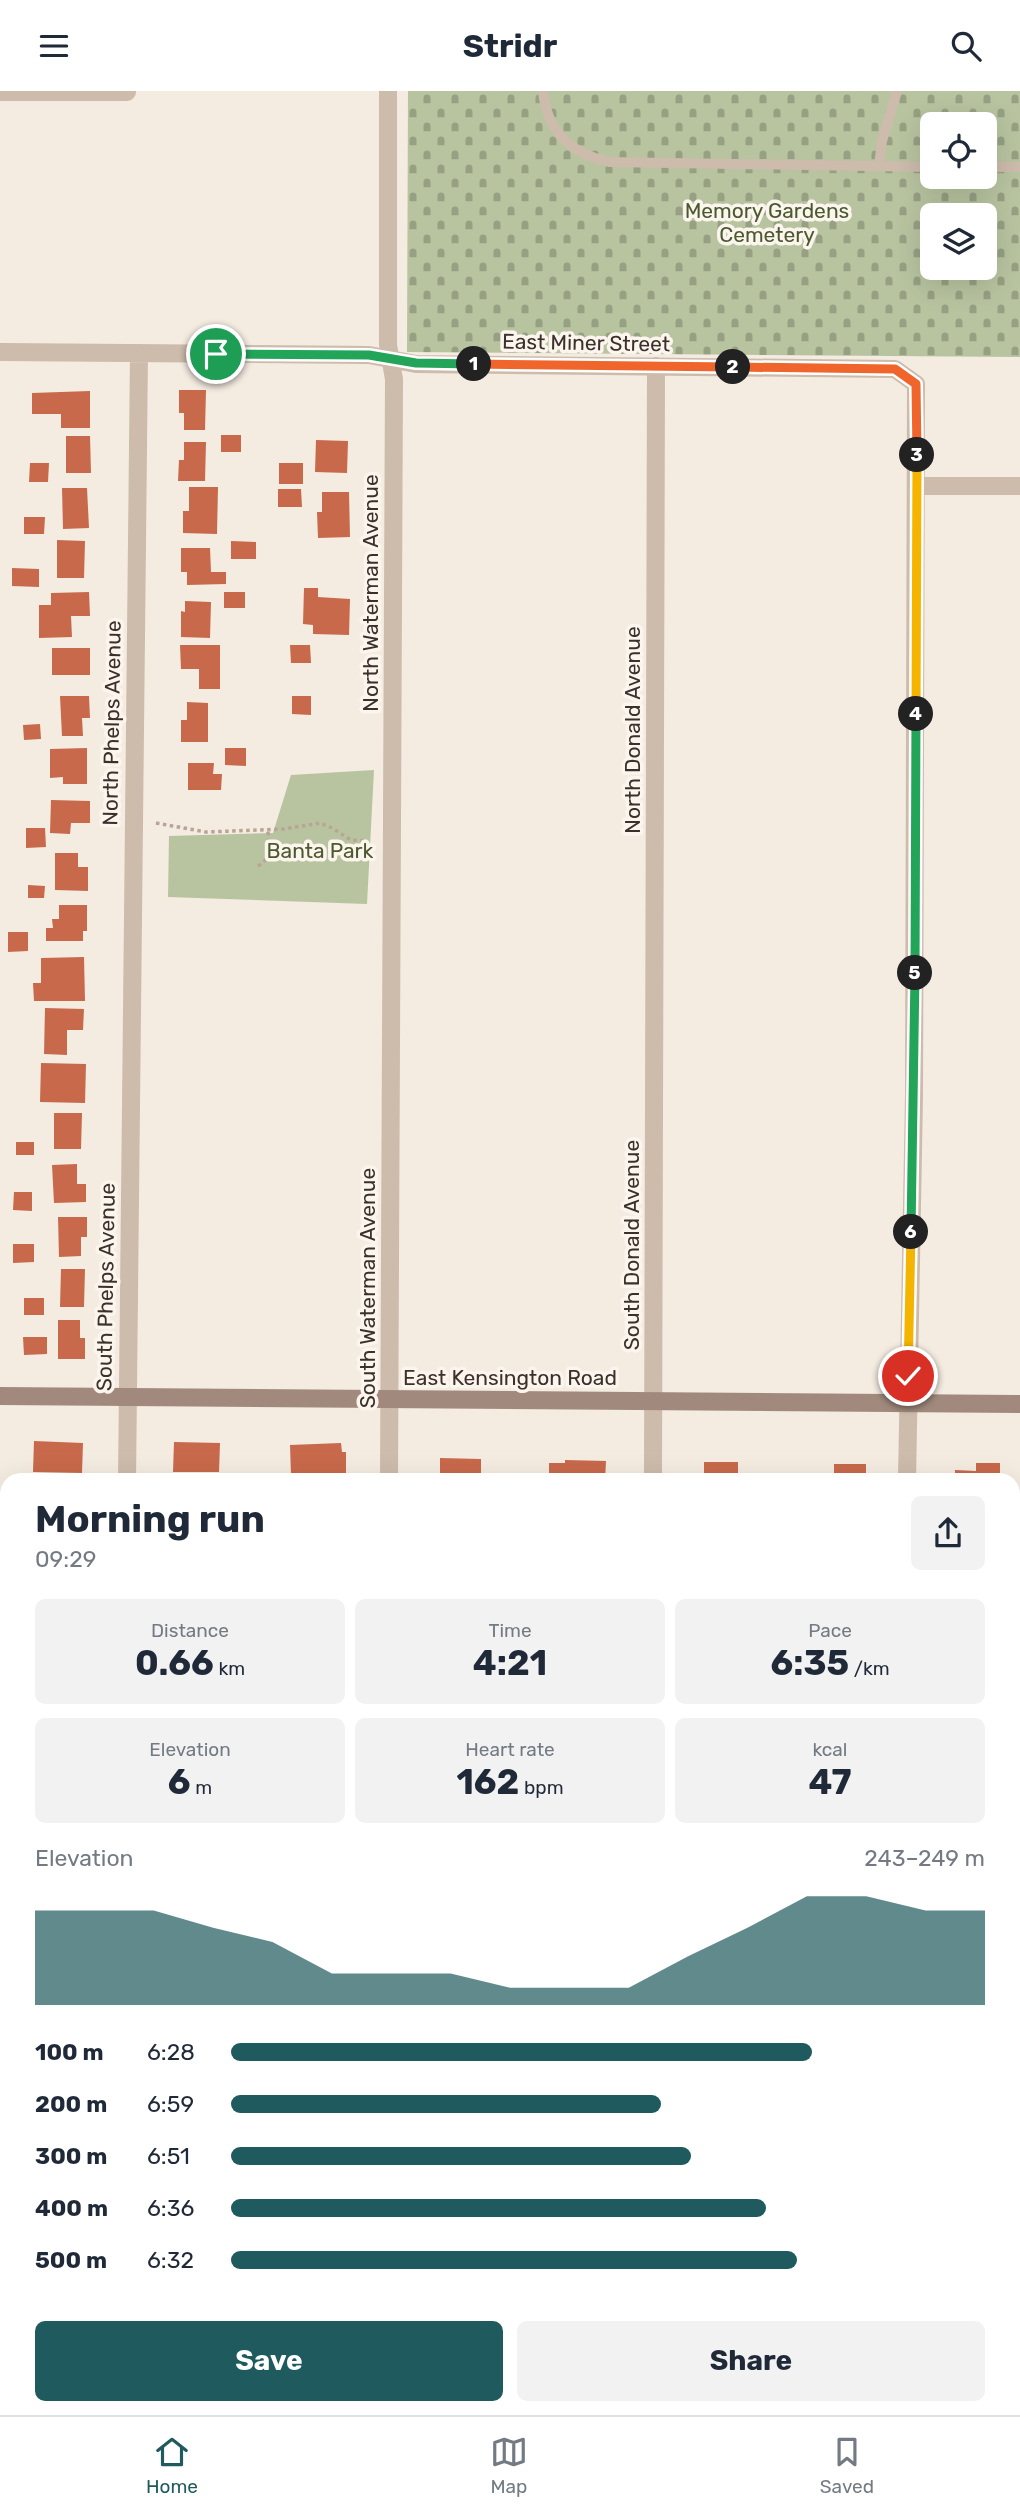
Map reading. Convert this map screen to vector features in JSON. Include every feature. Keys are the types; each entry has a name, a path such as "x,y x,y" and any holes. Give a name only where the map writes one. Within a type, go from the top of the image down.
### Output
{"main road":[{"name":"East Kensington Road","path":"0,1396 1020,1404"}],"street":[{"name":"North Waterman Avenue","path":"388,91 388,345 394,379 391,1095"},
{"path":"0,92 127,92"},
{"name":"East Miner Street","path":"0,352 369,355 416,363 895,369 916,384 917,486"},
{"name":"North Phelps Avenue","path":"131,1093 139,353"},
{"name":"North Donald Avenue","path":"655,1093 656,366"},
{"path":"907,1473 914,1096 917,486 1020,486"},
{"name":"South Phelps Avenue","path":"127,1473 131,1093"},
{"name":"South Donald Avenue","path":"653,1473 655,1093"},
{"name":"South Waterman Avenue","path":"389,1473 391,1095"}],"lane":[{"path":"543,91 546,112 559,137 582,154 609,162 920,167"},
{"path":"878,166 897,91"},
{"path":"997,167 1020,167"}],"path":[{"path":"156,823 206,832 268,830 320,823 351,841 367,841"},
{"path":"258,866 265,862 269,854 268,830"}],"green space":[{"name":"Memory Gardens Cemetery","path":"408,91 1020,91 1020,357 407,352"},
{"name":"Banta Park","path":"374,770 367,904 168,897 169,836 273,833 291,775"}],"building":[{"path":"179,390 206,390 205,430 184,430 184,413 179,413"},
{"path":"90,391 90,428 61,428 61,414 32,414 32,393"},
{"path":"221,435 241,435 241,452 221,452"},
{"path":"66,436 90,436 91,473 66,473"},
{"path":"316,440 348,441 347,473 315,472"},
{"path":"184,442 206,442 205,481 178,481 179,460 184,460"},
{"path":"30,463 49,463 48,482 29,482"},
{"path":"279,463 303,463 303,484 279,484"},
{"path":"189,487 218,487 217,534 183,533 183,511 189,511"},
{"path":"62,488 87,488 89,528 63,529"},
{"path":"278,489 301,489 302,507 278,507"},
{"path":"322,492 349,492 350,537 318,538 317,512 322,512"},
{"path":"24,517 45,517 44,534 24,534"},
{"path":"57,540 85,541 84,578 57,578"},
{"path":"231,541 256,542 256,559 231,559"},
{"path":"181,548 210,548 211,572 226,572 226,584 187,585 187,572 181,572"},
{"path":"12,568 39,569 39,587 12,586"},
{"path":"304,588 318,588 318,597 350,599 349,635 313,634 313,625 303,624"},
{"path":"89,592 90,616 71,616 72,637 39,638 39,605 51,605 51,593"},
{"path":"224,592 245,592 245,608 224,608"},
{"path":"185,601 211,602 210,638 181,637 181,611 185,612"},
{"path":"180,645 220,645 220,689 199,689 199,669 181,669"},
{"path":"290,645 310,645 311,663 291,663"},
{"path":"52,648 90,648 90,675 52,675"},
{"path":"60,696 89,696 90,718 82,718 83,736 62,736"},
{"path":"292,696 311,696 311,715 292,714"},
{"path":"187,702 208,703 208,742 181,742 181,720 187,720"},
{"path":"40,724 41,739 24,740 23,725"},
{"path":"87,748 87,784 63,784 63,777 50,778 50,749"},
{"path":"225,748 246,748 246,766 225,765"},
{"path":"188,763 214,763 213,774 222,774 221,790 188,790"},
{"path":"51,800 90,801 90,823 71,823 70,834 50,833"},
{"path":"26,828 45,828 46,847 26,848"},
{"path":"55,853 78,853 78,867 88,867 88,891 55,890"},
{"path":"28,885 45,886 44,898 28,898"},
{"path":"59,905 87,905 87,931 83,931 83,941 46,941 46,928 53,928 52,919 59,919"},
{"path":"8,932 28,932 28,951 8,952"},
{"path":"84,957 85,1001 34,1001 33,983 41,983 41,958"},
{"path":"45,1008 84,1009 83,1030 67,1030 67,1055 44,1054"},
{"path":"41,1063 86,1064 85,1103 40,1102"},
{"path":"54,1113 82,1113 81,1149 54,1149"},
{"path":"16,1142 34,1142 34,1155 16,1155"},
{"path":"77,1164 77,1184 86,1184 86,1202 54,1203 52,1165"},
{"path":"14,1192 32,1192 32,1211 13,1210"},
{"path":"58,1217 87,1217 87,1237 81,1237 81,1256 59,1257"},
{"path":"13,1244 34,1244 34,1262 13,1263"},
{"path":"61,1269 85,1269 84,1307 60,1307"},
{"path":"24,1298 44,1298 44,1315 24,1315"},
{"path":"58,1320 80,1320 80,1338 85,1338 85,1359 58,1359"},
{"path":"23,1337 47,1337 47,1354 24,1355"},
{"path":"34,1441 83,1443 82,1473 33,1472"},
{"path":"174,1442 220,1443 219,1472 173,1472"},
{"path":"341,1443 342,1452 346,1452 346,1473 291,1473 290,1445"},
{"path":"440,1458 481,1459 481,1473 440,1473"},
{"path":"565,1460 606,1461 605,1473 549,1473 549,1463 565,1463"},
{"path":"704,1462 738,1462 738,1473 704,1473"},
{"path":"976,1463 1000,1463 1000,1473 955,1473 955,1470 976,1471"},
{"path":"834,1464 866,1464 866,1473 834,1473"}],"route":[{"path":"216,354 369,355 416,363 895,369 916,384 914,1096 908,1376"}]}
